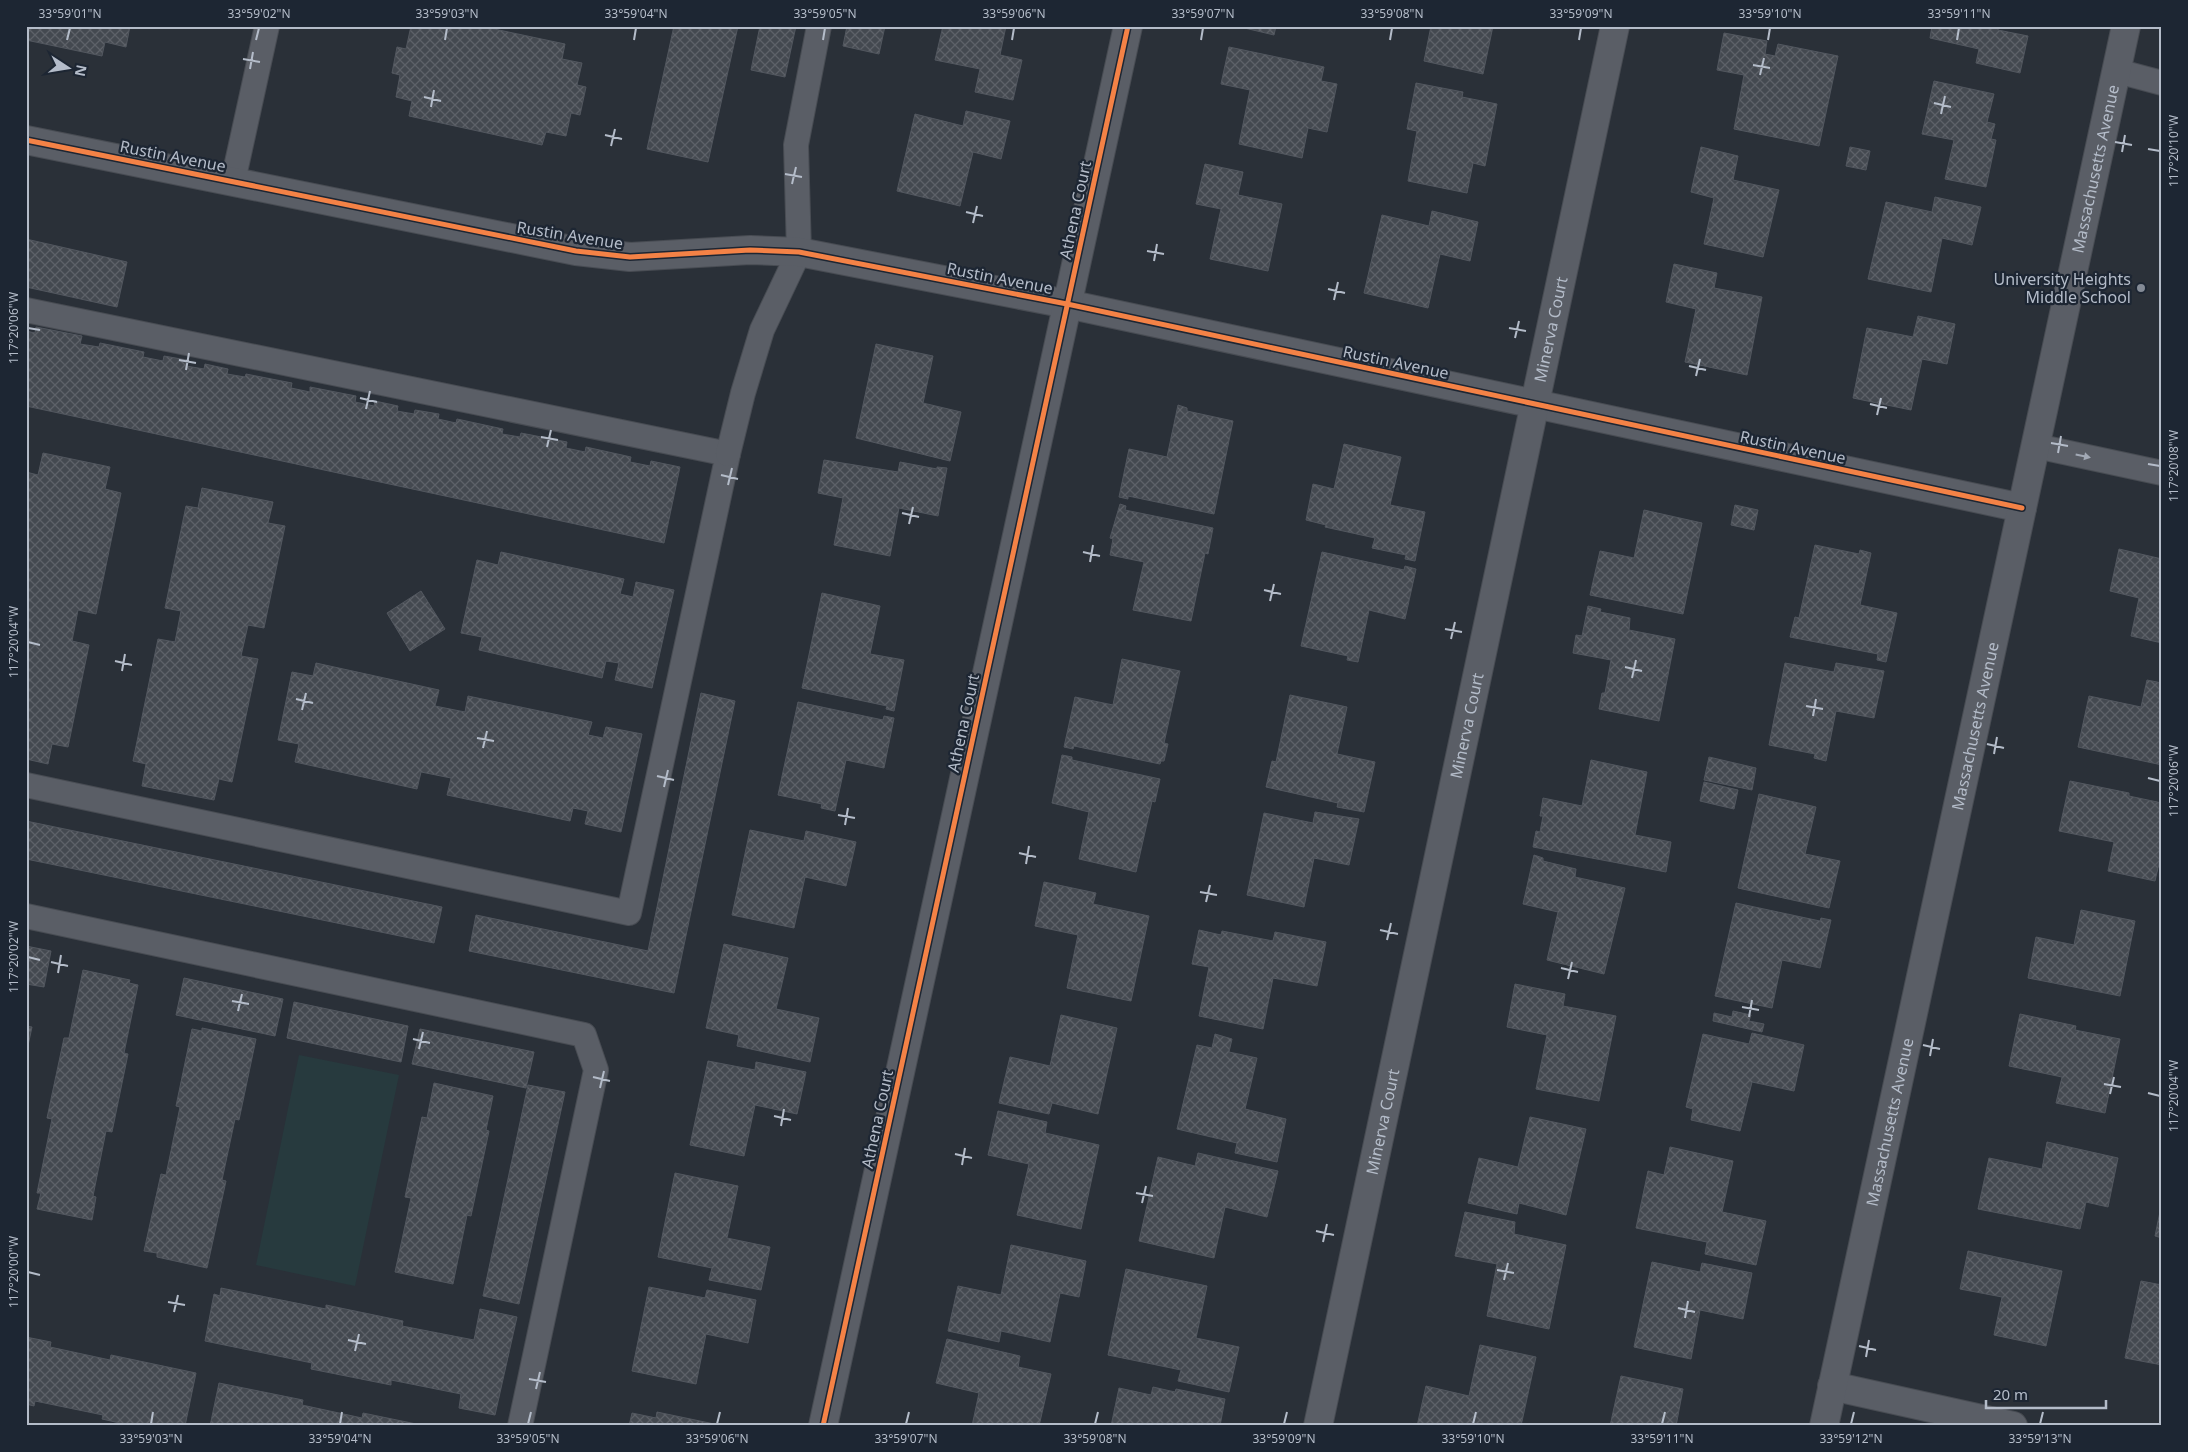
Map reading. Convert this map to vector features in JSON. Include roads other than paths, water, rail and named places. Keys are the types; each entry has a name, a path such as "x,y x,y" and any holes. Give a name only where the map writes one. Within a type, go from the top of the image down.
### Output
{"street":[{"name":"Athena Court","path":"823,1426 1128,26"},
{"name":"Minerva Court","path":"1318,1426 1616,26"},
{"name":"Massachusetts Avenue","path":"1824,1426 2126,26"},
{"name":"Rustin Avenue","path":"26,140 576,251 630,257 750,250 799,252 1067,304 2022,508"},
{"path":"1832,1386 2012,1426"}],"lane":[{"path":"234,181 267,26"},
{"path":"26,785 629,913 728,454 762,330 799,252 796,145 820,26"},
{"path":"2117,71 2162,83"},
{"path":"26,310 728,454"},
{"path":"2036,446 2162,472"},
{"path":"26,916 584,1035 596,1070 520,1426"}],"place":[{"name":"University Heights Middle School","path":"2141,288"}]}
